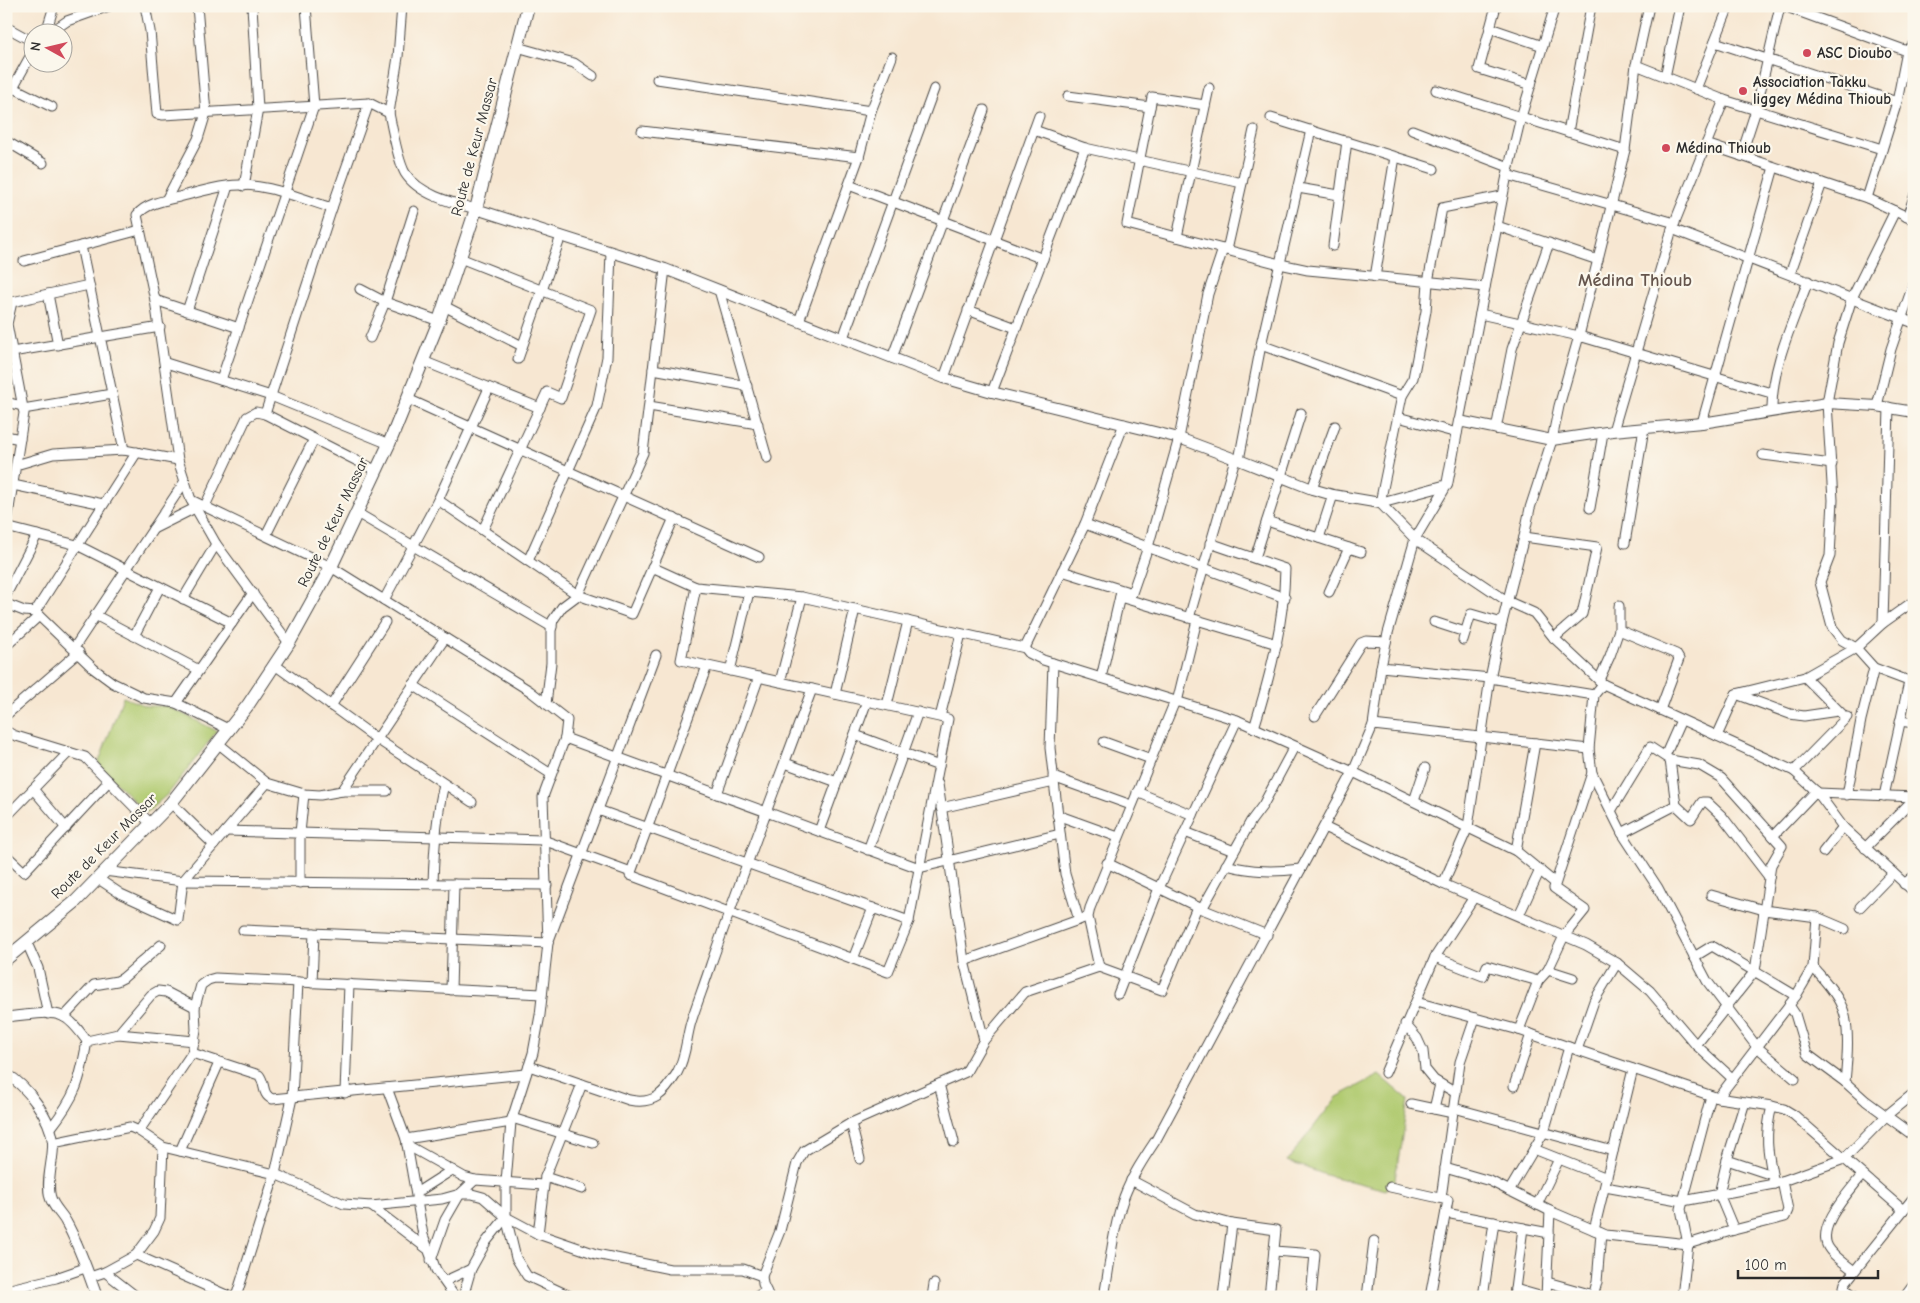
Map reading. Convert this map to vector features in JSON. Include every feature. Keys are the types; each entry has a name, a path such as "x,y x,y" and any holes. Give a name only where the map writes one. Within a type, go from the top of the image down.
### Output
{"main road":[{"name":"Route de Keur Massar","path":"6,959 74,902 171,803 230,730 275,665 331,567 389,444 439,321 476,210 528,6"}],"street":[{"path":"49,22 54,6"},
{"path":"66,22 95,9 109,6"},
{"path":"145,6 150,31 157,114 162,116 369,103 389,113"},
{"path":"166,200 198,139 206,113 198,6"},
{"path":"244,186 258,109 252,6"},
{"path":"221,380 314,106 306,6"},
{"path":"1496,6 1479,69 1531,85"},
{"path":"1104,1297 1122,1207 1138,1165 1156,1140 1267,935 1353,772 1373,725 1386,642 1415,539 1447,485 1502,196 1521,117 1555,6"},
{"path":"1568,132 1591,6"},
{"path":"1443,884 1468,827 1490,678 1502,623 1530,508 1552,440 1559,406 1612,205 1625,150 1636,65 1649,6"},
{"path":"1665,77 1680,6"},
{"path":"1696,89 1729,6"},
{"path":"1741,156 1756,110 1782,6 1911,48 1906,61 1897,102 1867,198"},
{"path":"401,7 398,57 389,113 405,173 423,190 448,201 665,269 944,378 992,392 1179,438 1312,489 1380,503 1447,485"},
{"path":"6,27 22,36"},
{"path":"1490,28 1543,46"},
{"path":"1714,42 1897,102"},
{"path":"517,47 574,62 593,76"},
{"path":"800,321 859,156 871,111 892,57"},
{"path":"1906,61 1914,68"},
{"path":"1636,65 1724,100 1882,149"},
{"path":"6,100 10,86 22,68"},
{"path":"657,79 871,111"},
{"path":"10,86 52,107"},
{"path":"1177,237 1209,88"},
{"path":"843,338 934,90"},
{"path":"1436,90 1625,150"},
{"path":"1068,96 1150,107"},
{"path":"1205,104 1152,97 1127,224 1308,270 1485,287"},
{"path":"1590,508 1608,432 1636,353 1674,226 1724,100"},
{"path":"265,414 332,208 369,103"},
{"path":"892,358 984,110"},
{"path":"944,378 1039,116"},
{"path":"1271,118 1434,169"},
{"path":"1034,130 1085,148 1242,183"},
{"path":"1121,593 1132,593 1148,547 1179,438 1208,294 1225,250 1254,130"},
{"path":"964,961 1084,918 1176,702 1203,567 1237,459 1261,345 1312,130"},
{"path":"1412,130 1508,171 1674,226 1748,258 1914,323"},
{"path":"642,131 859,156"},
{"path":"6,142 43,163"},
{"path":"1333,246 1346,142"},
{"path":"1706,144 1867,198 1910,219 1914,197"},
{"path":"992,392 1085,148"},
{"path":"1375,277 1395,157"},
{"path":"1702,423 1774,167"},
{"path":"1790,274 1822,183"},
{"path":"849,185 1043,259"},
{"path":"289,643 216,544 193,504 178,460 160,327 137,215 141,209 166,200 228,186 257,186 332,208"},
{"path":"187,311 228,186"},
{"path":"1298,188 1339,195"},
{"path":"1380,503 1402,396 1413,378 1426,311 1428,282 1442,208 1502,196"},
{"path":"370,338 385,302 414,211"},
{"path":"1884,796 1900,721 1912,682 1874,668 1856,648 1842,640 1832,627 1820,582 1830,556 1832,464 1827,403 1838,343 1852,298 1895,211"},
{"path":"1497,226 1598,260"},
{"path":"24,261 140,230"},
{"path":"518,359 561,236"},
{"path":"1496,428 1512,349 1549,243"},
{"path":"81,246 124,450"},
{"path":"528,561 596,406 607,357 611,252"},
{"path":"460,258 591,310 561,398 547,392 483,530"},
{"path":"546,704 553,620 562,607 578,596 643,453 665,269"},
{"path":"1772,411 1771,393 1780,359 1808,281"},
{"path":"1877,406 1891,348 1914,282"},
{"path":"89,285 12,302 8,324 10,353 23,408 16,465 11,479 6,528 77,545 232,623"},
{"path":"360,289 385,302 439,321"},
{"path":"719,290 767,458"},
{"path":"48,294 58,345"},
{"path":"155,300 239,328"},
{"path":"444,306 522,346"},
{"path":"968,310 1016,328"},
{"path":"1480,314 1579,336 1771,393"},
{"path":"10,353 160,327"},
{"path":"1261,345 1402,396"},
{"path":"423,361 540,408"},
{"path":"166,363 271,396 389,444"},
{"path":"653,369 747,386"},
{"path":"384,600 438,500 489,388"},
{"path":"6,402 23,408 112,394"},
{"path":"408,399 759,557"},
{"path":"1459,421 1552,440 1608,432 1702,423 1827,403 1877,406 1914,412"},
{"path":"649,406 758,424"},
{"path":"1883,623 1889,408"},
{"path":"206,506 247,417 256,412 265,414 377,471"},
{"path":"1255,558 1301,414"},
{"path":"1398,417 1457,433"},
{"path":"1025,648 1085,524 1124,424"},
{"path":"1312,489 1336,426"},
{"path":"1626,543 1644,428"},
{"path":"6,436 20,439"},
{"path":"266,535 314,439"},
{"path":"16,465 53,454 124,450 178,460"},
{"path":"6,646 37,614 102,504 137,452"},
{"path":"1763,455 1832,464"},
{"path":"11,479 102,504"},
{"path":"6,715 76,650 95,615 185,481"},
{"path":"1319,538 1333,494"},
{"path":"438,500 578,596 632,614 674,518"},
{"path":"1380,503 1415,539 1508,601 1534,613 1554,638 1601,682 1794,771 1817,792 1843,827 1892,874 1914,892"},
{"path":"152,529 193,504 206,506 331,567 530,691 567,720 565,738 543,797 548,943 538,1024 528,1070 512,1120 506,1182 506,1216 520,1268 527,1276 572,1297"},
{"path":"357,513 552,627"},
{"path":"1267,521 1361,552"},
{"path":"1085,524 1285,598"},
{"path":"6,595 37,535"},
{"path":"1524,537 1597,547 1582,614 1554,638"},
{"path":"1210,543 1286,569 1285,598 1277,644 1254,728"},
{"path":"183,598 216,544"},
{"path":"1329,592 1349,548"},
{"path":"652,567 696,587 802,597 1025,648 1029,652 1053,663 1237,720 1353,772 1516,851 1555,883"},
{"path":"1062,571 1193,619 1277,644"},
{"path":"134,636 160,587"},
{"path":"696,587 681,660 948,719 909,921 888,972 630,875 707,666"},
{"path":"730,671 749,592"},
{"path":"176,703 253,593"},
{"path":"1101,678 1121,593"},
{"path":"780,682 802,597"},
{"path":"1736,694 1805,677 1856,648 1883,623 1913,603"},
{"path":"6,604 37,614 94,669 129,692 144,698 176,703 230,730"},
{"path":"1619,606 1619,630 1601,682 1594,695 1588,749 1592,773 1622,833 1658,888 1707,981 1757,1047 1795,1078"},
{"path":"835,694 855,609"},
{"path":"1434,622 1464,636 1471,614 1502,623"},
{"path":"95,615 199,670"},
{"path":"886,706 908,621"},
{"path":"331,706 385,622"},
{"path":"1619,630 1676,654 1679,659 1660,710"},
{"path":"940,717 961,634"},
{"path":"342,791 445,638"},
{"path":"1315,716 1361,643 1366,641 1386,642"},
{"path":"548,943 656,655"},
{"path":"1053,663 1050,748 1064,874 1084,918 1099,967"},
{"path":"275,665 377,739 472,802"},
{"path":"1381,667 1490,678 1594,695"},
{"path":"1847,795 1860,720 1874,668"},
{"path":"716,794 759,677"},
{"path":"1805,677 1838,711 1847,717 1860,720"},
{"path":"413,685 551,774"},
{"path":"192,1053 259,1075 264,1092 267,1097 272,1099 345,1093 528,1070 582,1084 629,1100 642,1103 654,1100 665,1090 678,1072 691,1024 730,912 812,689"},
{"path":"1736,694 1790,714 1804,716 1838,711"},
{"path":"1717,736 1736,694"},
{"path":"819,831 867,701"},
{"path":"868,850 918,712"},
{"path":"1794,771 1847,717"},
{"path":"1118,994 1159,888 1237,720"},
{"path":"1681,720 1668,758 1676,805 1691,820 1702,802 1707,802 1722,816 1770,877"},
{"path":"1900,721 1914,723"},
{"path":"1373,725 1588,749"},
{"path":"6,742 10,733 85,757 150,823"},
{"path":"855,735 903,753 938,771"},
{"path":"565,738 919,868 1060,834"},
{"path":"1104,742 1151,759"},
{"path":"1516,851 1535,743"},
{"path":"219,744 267,783 304,794 320,795 342,791 387,791"},
{"path":"756,1297 767,1294 762,1276 780,1231 797,1163 804,1150 851,1123 966,1072 984,1040 1025,992 1099,967 1162,990 1200,908 1251,821 1263,806 1294,747"},
{"path":"1611,812 1650,747 1668,758 1699,765 1721,778 1782,846 1772,865 1755,971 1696,1045"},
{"path":"6,817 69,752"},
{"path":"785,762 837,782"},
{"path":"1414,801 1426,768"},
{"path":"938,771 964,961 984,1040"},
{"path":"1519,1030 1538,982 1548,970 1564,936 1585,910 1554,888 1592,773"},
{"path":"942,808 1054,780 1131,805"},
{"path":"6,855 24,872 109,781"},
{"path":"101,875 121,894 178,920 183,881 267,783"},
{"path":"433,884 434,837 438,807 444,784"},
{"path":"33,789 66,828"},
{"path":"1137,792 1193,815"},
{"path":"1817,792 1914,798"},
{"path":"1773,836 1817,792"},
{"path":"300,882 300,833 304,794"},
{"path":"1865,848 1914,798"},
{"path":"171,803 214,845"},
{"path":"1622,833 1676,805"},
{"path":"598,810 909,921"},
{"path":"1057,815 1118,837"},
{"path":"1324,826 1443,884 1586,945 1617,963 1650,991 1696,1045 1733,1078"},
{"path":"1823,852 1843,827"},
{"path":"226,830 543,840 631,872"},
{"path":"1185,832 1234,851"},
{"path":"1107,863 1200,908 1267,935"},
{"path":"1226,866 1264,872 1301,869"},
{"path":"1518,915 1540,870"},
{"path":"1860,907 1892,874"},
{"path":"101,875 183,881 547,885"},
{"path":"1904,884 1914,876"},
{"path":"451,990 454,884"},
{"path":"1711,895 1764,910 1817,918 1845,929"},
{"path":"1385,1073 1435,957 1474,897"},
{"path":"854,959 873,908"},
{"path":"1682,1297 1688,1244 1681,1208 1714,1097 1733,1078 1789,1006 1814,967 1817,918"},
{"path":"243,930 548,943"},
{"path":"312,983 314,933"},
{"path":"27,943 38,968 48,1014"},
{"path":"64,1016 94,985 117,981 123,978 160,944"},
{"path":"1694,957 1712,946 1796,996"},
{"path":"1435,957 1483,976 1487,966 1538,982"},
{"path":"1509,1191 1544,1132 1573,1049 1594,1001 1617,963"},
{"path":"1814,967 1842,1006 1845,1018 1848,1056 1845,1082"},
{"path":"1548,970 1573,978"},
{"path":"139,1131 192,1053 195,1041 196,1007 201,985 208,980 215,978 542,994"},
{"path":"236,1297 275,1174 292,1098 298,982"},
{"path":"345,1093 349,984"},
{"path":"118,1034 151,996 158,991 166,992 196,1007"},
{"path":"1416,1002 1519,1030 1714,1097 1784,1109 1794,1115 1904,1210"},
{"path":"1789,1006 1795,1014 1807,1054 1914,1136"},
{"path":"6,1017 48,1014 64,1016 87,1041"},
{"path":"1440,1198 1460,1062 1475,1018"},
{"path":"1406,1024 1417,1038 1423,1051 1425,1069 1434,1080 1456,1093"},
{"path":"87,1041 118,1034 195,1041"},
{"path":"1514,1086 1531,1034"},
{"path":"50,1129 69,1104 76,1090 87,1041"},
{"path":"180,1151 218,1063"},
{"path":"1547,1282 1593,1296 1597,1282 1598,1231 1606,1182 1633,1069"},
{"path":"6,1074 18,1083 36,1103 50,1129 53,1143 50,1198 66,1221 77,1243 98,1297"},
{"path":"538,1234 544,1181 582,1084"},
{"path":"939,1084 954,1142"},
{"path":"1434,1109 1440,1084"},
{"path":"387,1088 406,1142 427,1248 436,1270 455,1297"},
{"path":"1534,1149 1606,1182 1683,1202 1776,1180 1844,1160 1887,1115 1914,1093"},
{"path":"1734,1230 1719,1194 1727,1160 1745,1102"},
{"path":"1411,1104 1434,1109 1453,1110 1613,1151"},
{"path":"1445,1168 1490,1181 1537,1205 1606,1235 1688,1244 1785,1217 1788,1210 1776,1180 1766,1141 1772,1106"},
{"path":"406,1142 512,1120 593,1142"},
{"path":"851,1123 860,1159"},
{"path":"53,1143 127,1127 139,1131 163,1147 275,1174 344,1204 372,1206 416,1197 442,1200 460,1194 472,1194 483,1197 506,1216 538,1234 596,1254 670,1269 743,1269 762,1276"},
{"path":"406,1142 464,1177 475,1180 506,1182 544,1181 582,1189"},
{"path":"12,1292 56,1278 88,1272 105,1272 136,1256 148,1240 160,1218 163,1147"},
{"path":"1537,1205 1558,1160"},
{"path":"1727,1160 1776,1180"},
{"path":"416,1197 452,1170"},
{"path":"1854,1271 1828,1248 1825,1239 1826,1228 1834,1212 1862,1175"},
{"path":"431,1260 445,1220 460,1194 475,1180"},
{"path":"1132,1180 1195,1214 1232,1224 1276,1230 1269,1297"},
{"path":"1390,1187 1448,1200 1430,1297"},
{"path":"1857,1297 1846,1290 1844,1283 1914,1197"},
{"path":"372,1206 427,1248"},
{"path":"1523,1228 1515,1293 1545,1297 1550,1211"},
{"path":"1446,1213 1549,1233"},
{"path":"463,1297 471,1269 486,1242 506,1216"},
{"path":"1483,1297 1494,1222"},
{"path":"1223,1297 1232,1224"},
{"path":"1367,1297 1374,1242"},
{"path":"1274,1251 1316,1254 1311,1297"},
{"path":"136,1256 231,1297"},
{"path":"445,1281 471,1269"},
{"path":"105,1272 137,1297"},
{"path":"932,1297 934,1284"},
{"path":"1905,1297 1914,1285"}],"green space":[{"path":"123,697 146,706 167,706 217,731 169,793 146,813 98,764"},
{"path":"1379,1075 1408,1100 1394,1185 1387,1184 1386,1190 1326,1175 1287,1161 1337,1097"}],"place":[{"name":"ASC Dioubo","path":"1807,53"},
{"name":"Association Takku liggey Médina Thioub","path":"1743,91"},
{"name":"Médina Thioub","path":"1666,148"}],"district":[{"name":"Médina Thioub","path":"1635,280"}]}
